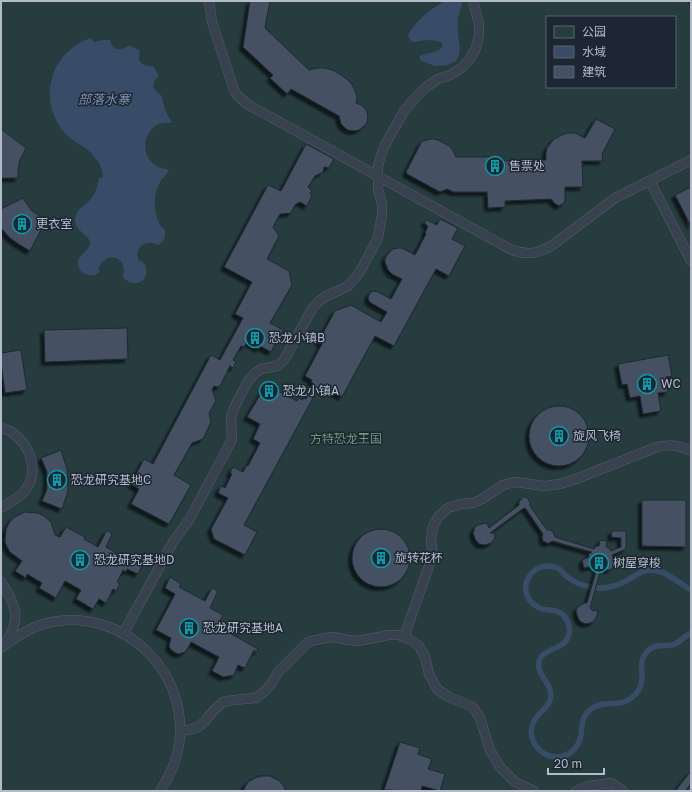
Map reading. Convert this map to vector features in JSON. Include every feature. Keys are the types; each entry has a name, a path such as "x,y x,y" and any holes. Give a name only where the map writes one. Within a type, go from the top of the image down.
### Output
{"lane":[{"path":"209,1 212,22 231,82 234,90 241,100 512,250 532,253 546,250 615,198 691,160"},
{"path":"123,634 173,542 189,520 232,440 231,417 234,406 248,381 261,369 277,366 284,360 312,309 319,301 328,295 348,286 362,268 378,238 382,216 382,204 378,189 378,166 385,145 404,111 416,96 438,79 450,75 460,69 470,59 476,48 479,35 479,24 473,1"},
{"path":"650,181 691,261"},
{"path":"1,428 10,431 27,448 33,468 29,484 24,493 1,508"},
{"path":"404,637 431,560 431,539 433,526 439,516 448,508 461,504 473,503 482,499 503,485 515,482 544,486 560,484 657,447 669,445 681,447 691,451"},
{"path":"1,582 11,597 16,617 12,634 3,646"},
{"path":"3,646 27,630 44,624 61,621 79,621 97,623 114,629 144,648 156,660 166,675 174,691 179,708 180,744 176,761 169,778 160,791"},
{"path":"180,730 189,730 198,727 223,702 256,698 265,691 278,672 308,642 333,637 358,640 372,639 388,635 399,635 419,646 425,657 429,674 437,689 449,697 473,707 480,718 490,750 500,767 515,782 534,791"},
{"path":"576,791 588,786 611,783 623,791"}],"green space":[{"name":"方特恐龙王国","path":"1,1 687,1 691,8 691,791 1,791"}],"water":[{"path":"445,1 463,1 458,17 459,55 456,61 448,65 435,66 422,61 419,58 420,56 440,49 442,47 442,43 427,40 413,42 410,40 408,35 415,24 424,15"},
{"name":"部落水寨","path":"91,38 94,42 110,40 111,44 118,49 123,49 129,45 140,51 139,58 141,63 146,66 153,66 159,76 154,81 154,87 156,92 162,96 165,109 172,122 162,123 155,126 150,131 145,145 149,159 155,165 169,170 158,186 155,198 156,216 161,227 164,228 165,235 162,242 158,245 149,243 139,248 139,261 143,262 146,268 146,273 145,278 137,283 132,283 122,275 124,272 123,266 118,259 114,257 105,260 98,269 100,272 93,275 85,274 78,266 79,258 87,249 90,242 89,239 77,227 75,219 79,210 94,194 99,177 103,177 99,162 89,151 64,132 56,119 51,105 50,91 52,78 57,65 66,54 77,45"}],"building":[{"path":"250,1 270,1 265,28 309,70 325,68 335,71 348,80 356,93 356,103 364,107 367,112 367,122 363,127 355,131 348,130 341,124 339,116 291,89 287,94 270,78 273,75 243,47"},
{"name":"售票处","path":"596,119 615,129 602,154 603,161 582,161 583,187 565,187 565,200 564,203 559,206 551,199 505,201 505,207 488,208 487,192 453,192 447,189 440,192 407,174 406,172 421,143 431,139 435,139 449,146 456,157 497,157 497,161 546,160 547,148 554,139 569,133 575,133 585,138"},
{"path":"1,129 26,148 20,160 18,178 1,178"},
{"name":"恐龙小镇B","path":"306,144 334,159 329,168 324,167 323,172 315,176 308,187 312,191 310,193 312,195 307,206 300,202 295,205 291,213 280,214 273,227 279,236 267,259 289,271 292,285 270,323 283,330 271,352 260,346 259,349 247,342 244,347 241,346 233,360 236,362 233,368 230,366 220,386 214,386 212,390 216,401 209,413 211,422 203,439 192,443 174,475 191,485 169,524 131,504 139,489 131,484 144,459 153,464 211,355 220,360 243,318 235,314 252,282 224,267 268,185 281,191"},
{"path":"691,187 691,226 675,195"},
{"name":"更衣室","path":"23,198 31,210 46,220 30,251 10,238 1,228 1,209"},
{"name":"恐龙小镇A","path":"440,219 458,228 452,239 465,246 449,276 436,269 394,346 375,336 342,397 320,385 244,525 257,532 245,555 214,539 211,529 228,498 218,493 221,486 225,488 232,474 230,473 233,467 243,472 247,465 248,466 260,443 253,439 260,424 247,417 266,385 297,401 299,398 303,400 303,398 306,399 314,384 311,382 312,380 305,376 322,344 318,342 335,311 351,305 381,322 387,312 371,303 368,298 369,295 374,291 391,299 402,279 392,274 388,270 385,262 387,255 393,249 402,248 415,255 426,234 425,233 428,226 425,224 425,221 427,220 437,225"},
{"path":"127,328 128,359 45,362 44,330"},
{"path":"21,350 27,390 5,393 1,353"},
{"name":"WC","path":"668,355 672,376 666,377 668,392 658,393 661,411 643,414 640,396 630,398 627,384 622,385 618,364"},
{"name":"旋风飞椅","path":"553,406 565,406 576,411 584,419 589,430 587,448 576,461 565,466 553,466 542,461 534,453 529,442 529,430 534,419 542,411"},
{"name":"恐龙研究基地C","path":"61,450 67,469 68,491 62,509 42,501 47,489 47,472 41,458"},
{"name":"树屋穿梭","path":"523,497 528,499 530,506 547,530 553,532 555,537 594,549 596,546 599,546 600,540 607,541 606,547 611,551 621,547 621,538 611,537 612,531 626,531 626,549 612,555 615,565 610,570 601,569 590,608 593,611 598,610 597,616 593,622 586,624 581,622 576,610 579,606 587,603 597,568 593,566 584,568 582,560 589,557 588,555 592,552 552,541 547,543 543,541 543,534 524,508 490,533 494,533 495,538 491,543 485,545 479,544 475,539 473,533 475,527 487,523 489,528 519,505 519,502"},
{"path":"642,500 686,500 686,547 642,546"},
{"name":"恐龙研究基地D","path":"25,512 38,513 44,516 51,522 55,535 60,537 66,527 85,537 84,539 98,547 107,530 112,534 106,547 129,560 131,556 143,563 138,574 127,569 126,572 123,570 117,582 120,584 116,591 113,589 106,603 99,599 93,609 76,599 81,590 65,581 56,598 39,588 42,583 27,574 26,578 15,571 22,561 10,552 7,547 5,542 6,529 13,518"},
{"name":"旋转花杯","path":"381,529 397,534 405,542 410,558 405,574 397,582 381,587 365,582 357,574 352,558 357,542 365,534"},
{"name":"恐龙研究基地A","path":"170,577 181,584 179,587 205,601 212,588 218,591 210,608 223,615 217,626 258,649 257,652 254,650 245,668 238,665 234,675 223,677 212,671 219,657 191,642 185,652 178,654 171,650 169,646 171,638 156,630 175,594 165,588"},
{"path":"400,742 420,748 418,754 432,759 428,769 445,774 440,791 422,786 421,791 384,790"},
{"path":"691,771 691,784 685,791 670,791 676,790"},
{"path":"258,776 270,776 276,779 281,783 286,791 243,791 246,784"},
{"path":"262,776 270,776 278,780 286,791 243,791 248,782"}],"waterway":[{"path":"691,590 667,574 653,570 641,572 626,581 606,588 581,585 566,576 559,569 551,566 538,568 532,573 526,586 529,599 532,603 542,609 554,610 563,615 568,622 569,627 569,635 565,642 544,654 539,662 540,672 548,685 551,695 549,703 536,718 532,728 532,735 537,748 549,756 556,757 566,755 575,749 581,736 583,719 591,709 602,704 624,702 638,692 642,682 642,661 647,651 651,648 675,644 691,633"}],"place":[{"name":"售票处","path":"495,166"},
{"name":"更衣室","path":"22,224"},
{"name":"恐龙小镇B","path":"255,338"},
{"name":"WC","path":"647,384"},
{"name":"恐龙小镇A","path":"269,391"},
{"name":"旋风飞椅","path":"559,436"},
{"name":"恐龙研究基地C","path":"57,480"},
{"name":"旋转花杯","path":"381,558"},
{"name":"恐龙研究基地D","path":"80,560"},
{"name":"树屋穿梭","path":"599,563"},
{"name":"恐龙研究基地A","path":"189,628"}]}
